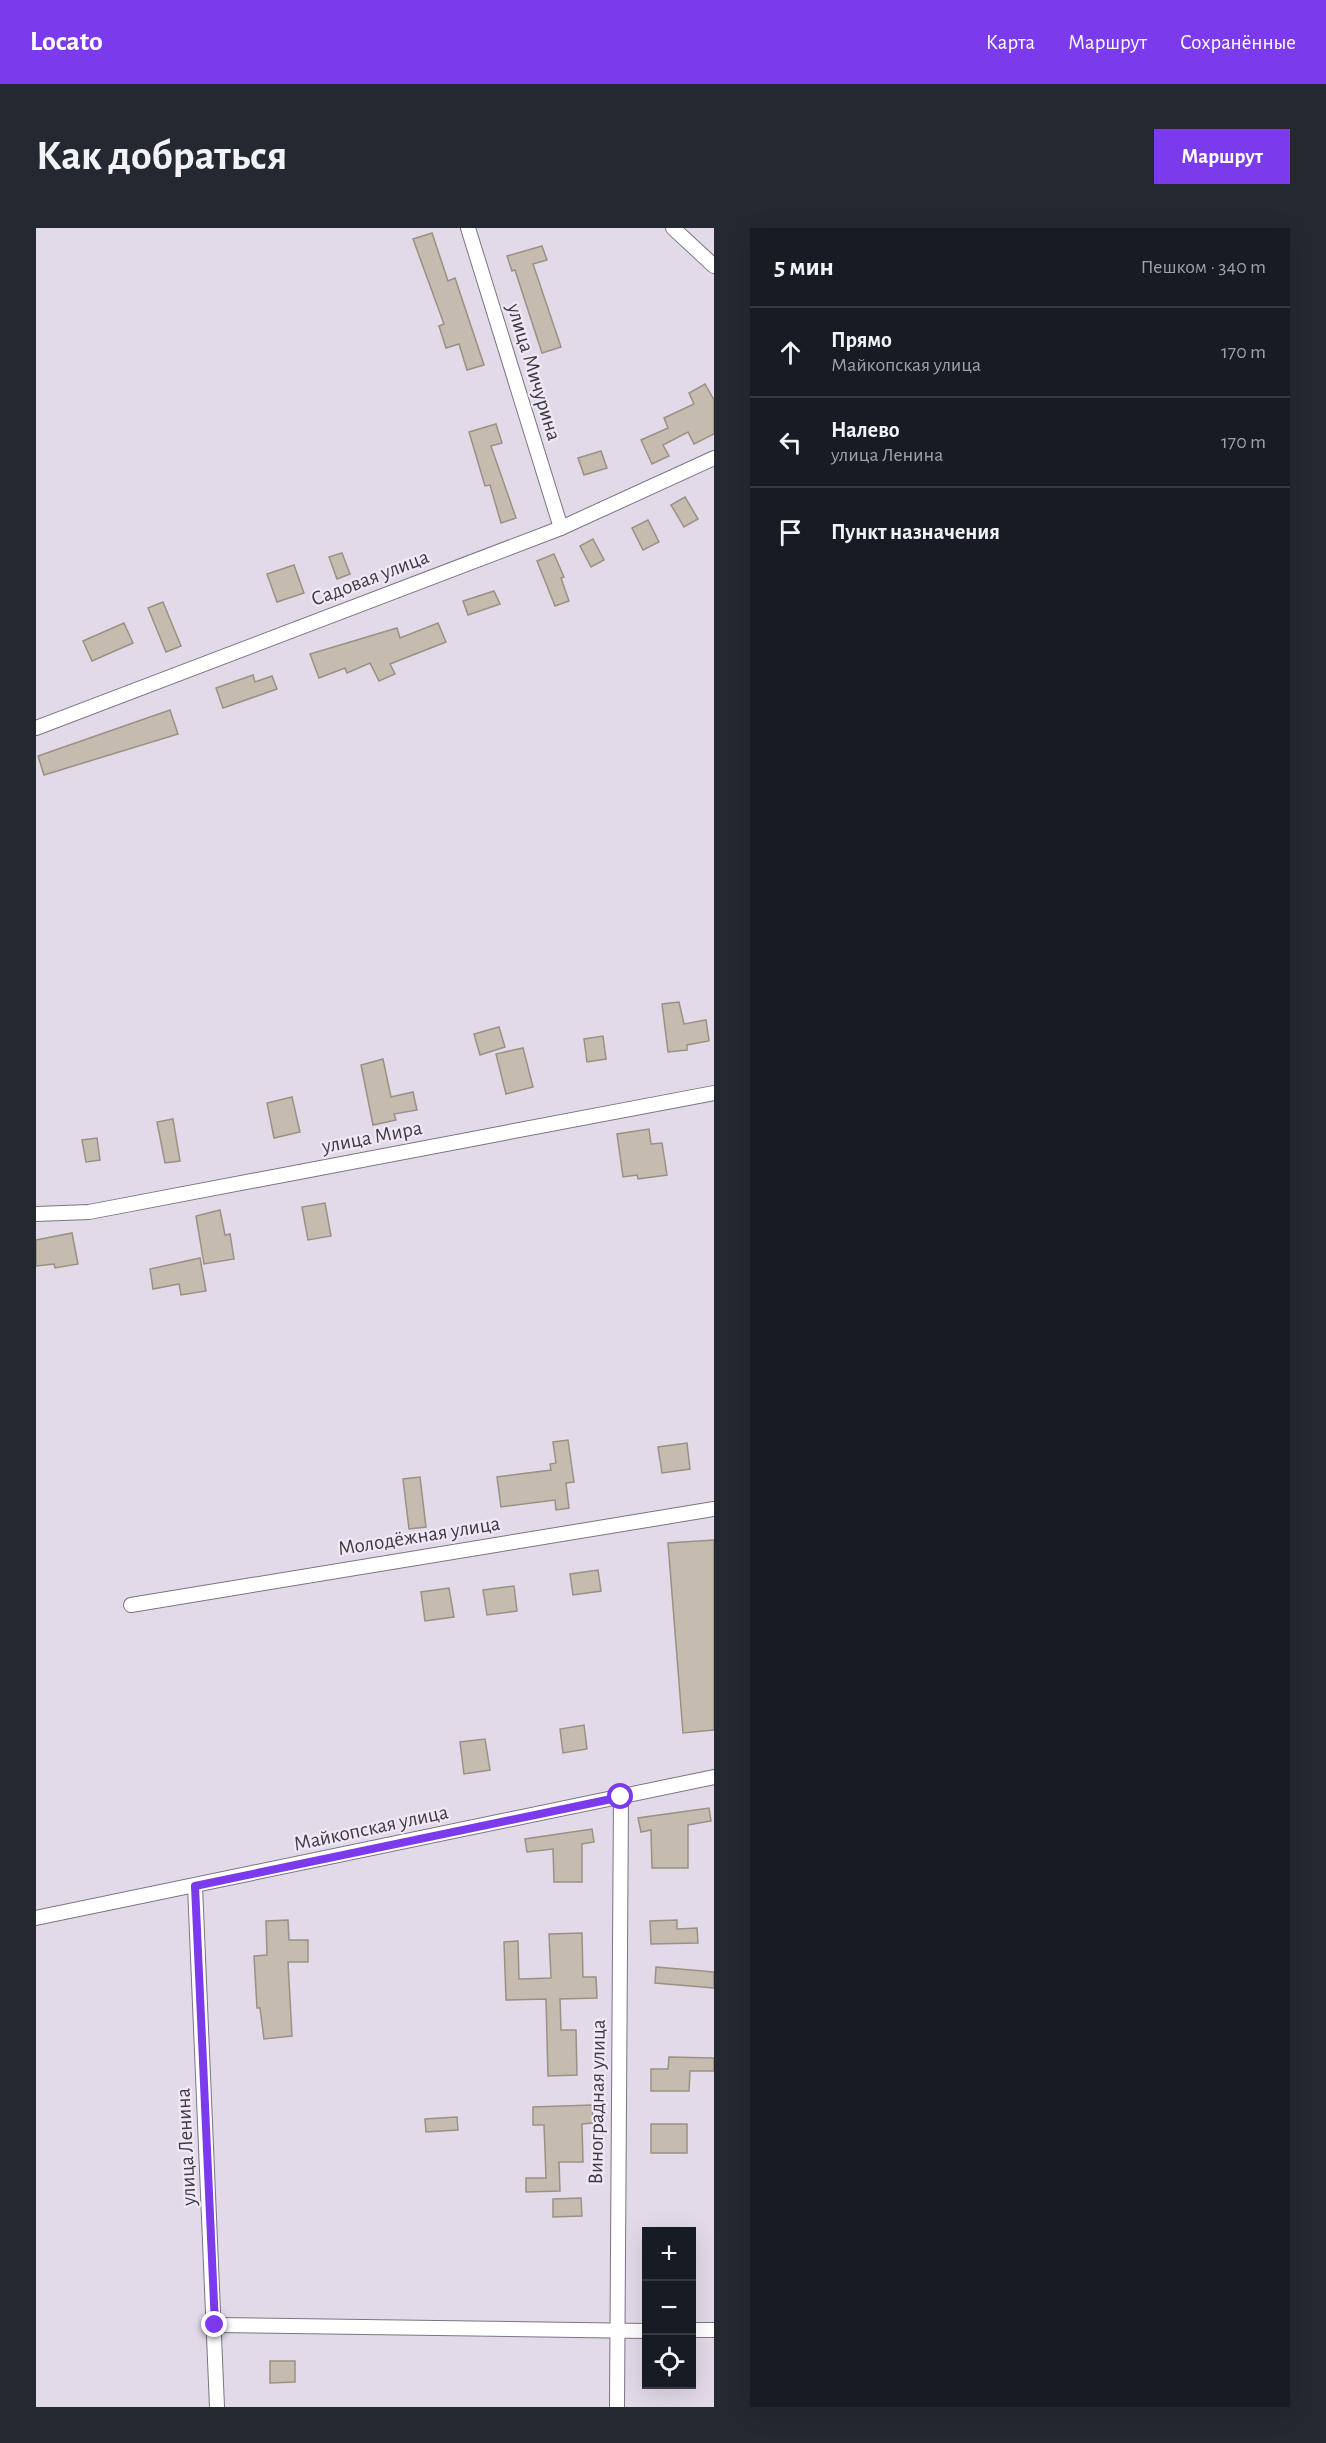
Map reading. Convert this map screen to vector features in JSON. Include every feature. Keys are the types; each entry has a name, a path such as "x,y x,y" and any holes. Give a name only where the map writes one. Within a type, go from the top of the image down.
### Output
{"street":[{"name":"улица Мичурина","path":"468,228 561,528"},
{"path":"673,228 714,266"},
{"name":"Садовая улица","path":"36,728 561,528 714,458"},
{"name":"улица Мира","path":"36,1214 89,1212 714,1093"},
{"name":"Молодёжная улица","path":"131,1605 714,1509"},
{"name":"Майкопская улица","path":"36,1918 714,1777"},
{"name":"Виноградная улица","path":"617,2407 615,2332 621,1797"},
{"name":"улица Ленина","path":"195,1886 218,2407"},
{"path":"215,2325 642,2331"},
{"path":"696,2330 714,2330"}],"building":[{"path":"432,233 448,281 455,278 484,365 467,370 459,344 446,348 439,326 444,324 413,239"},
{"path":"542,246 547,260 533,264 561,347 542,353 515,270 512,271 507,256"},
{"path":"705,384 714,400 714,434 694,444 688,432 663,445 669,456 652,464 641,440 668,428 664,418 694,404 689,393"},
{"path":"496,424 502,443 491,446 516,518 501,523 490,485 485,486 469,432"},
{"path":"601,451 607,468 584,475 578,458"},
{"path":"685,497 698,519 684,527 671,505"},
{"path":"648,520 659,542 643,550 632,528"},
{"path":"593,539 604,560 591,567 580,546"},
{"path":"342,553 350,574 337,579 329,557"},
{"path":"554,554 564,577 561,578 569,601 555,606 537,561"},
{"path":"294,565 304,593 277,602 267,574"},
{"path":"494,591 500,604 468,615 463,601"},
{"path":"163,602 181,646 166,652 148,608"},
{"path":"124,623 133,643 92,661 83,641"},
{"path":"438,623 446,642 390,664 395,674 379,681 370,663 347,673 345,668 319,678 310,654 397,628 400,638"},
{"path":"253,675 255,682 272,676 277,689 223,708 216,688"},
{"path":"170,710 178,734 44,775 38,756"},
{"path":"679,1002 684,1024 706,1020 709,1041 687,1045 687,1050 668,1052 662,1004"},
{"path":"499,1027 505,1047 480,1055 474,1034"},
{"path":"603,1036 606,1059 587,1062 584,1039"},
{"path":"523,1048 533,1087 506,1094 496,1054"},
{"path":"383,1059 391,1097 413,1092 417,1110 394,1114 396,1120 373,1125 361,1065"},
{"path":"292,1097 300,1132 274,1138 267,1103"},
{"path":"173,1119 180,1161 165,1163 157,1122"},
{"path":"649,1129 651,1144 662,1143 667,1175 638,1179 637,1175 623,1177 617,1134"},
{"path":"97,1138 100,1160 86,1162 82,1140"},
{"path":"325,1203 331,1236 308,1240 302,1207"},
{"path":"220,1210 225,1235 230,1234 234,1259 204,1264 196,1216"},
{"path":"72,1233 78,1264 55,1268 54,1264 36,1266 36,1240"},
{"path":"200,1258 206,1291 181,1295 179,1284 153,1289 150,1269"},
{"path":"568,1440 574,1482 566,1483 569,1508 556,1510 555,1500 501,1507 497,1477 551,1470 550,1464 556,1463 553,1442"},
{"path":"687,1443 690,1469 662,1473 658,1447"},
{"path":"420,1477 426,1527 409,1529 403,1479"},
{"path":"714,1540 714,1730 683,1733 668,1543"},
{"path":"598,1570 601,1591 573,1595 570,1574"},
{"path":"514,1586 517,1611 487,1615 483,1590"},
{"path":"449,1588 454,1617 425,1621 421,1592"},
{"path":"584,1725 587,1749 563,1753 560,1729"},
{"path":"485,1739 490,1770 464,1774 460,1742"},
{"path":"709,1808 711,1821 688,1825 688,1868 652,1868 651,1830 641,1832 638,1818"},
{"path":"592,1829 594,1842 582,1844 582,1882 554,1882 553,1849 527,1852 525,1839"},
{"path":"288,1920 289,1940 308,1940 308,1962 288,1962 292,2036 264,2039 260,2008 257,2008 254,1956 267,1955 266,1921"},
{"path":"677,1920 677,1929 697,1928 698,1943 651,1944 650,1921"},
{"path":"582,1933 583,1977 596,1977 597,1998 560,1999 561,2030 576,2030 577,2075 548,2076 546,1999 506,2000 504,1942 518,1941 519,1979 551,1978 549,1934"},
{"path":"656,1967 714,1972 714,1988 655,1983"},
{"path":"669,2057 714,2058 714,2071 690,2071 689,2091 651,2091 651,2069 668,2069"},
{"path":"592,2105 593,2123 582,2124 583,2162 559,2162 560,2191 526,2192 526,2178 546,2178 544,2125 533,2125 533,2107"},
{"path":"457,2117 458,2130 426,2132 425,2119"},
{"path":"651,2124 687,2124 687,2153 651,2153"},
{"path":"581,2198 582,2216 553,2217 553,2199"},
{"path":"270,2361 295,2361 295,2382 270,2383"}],"route":[{"path":"215,2325 195,1886 621,1797"}]}
